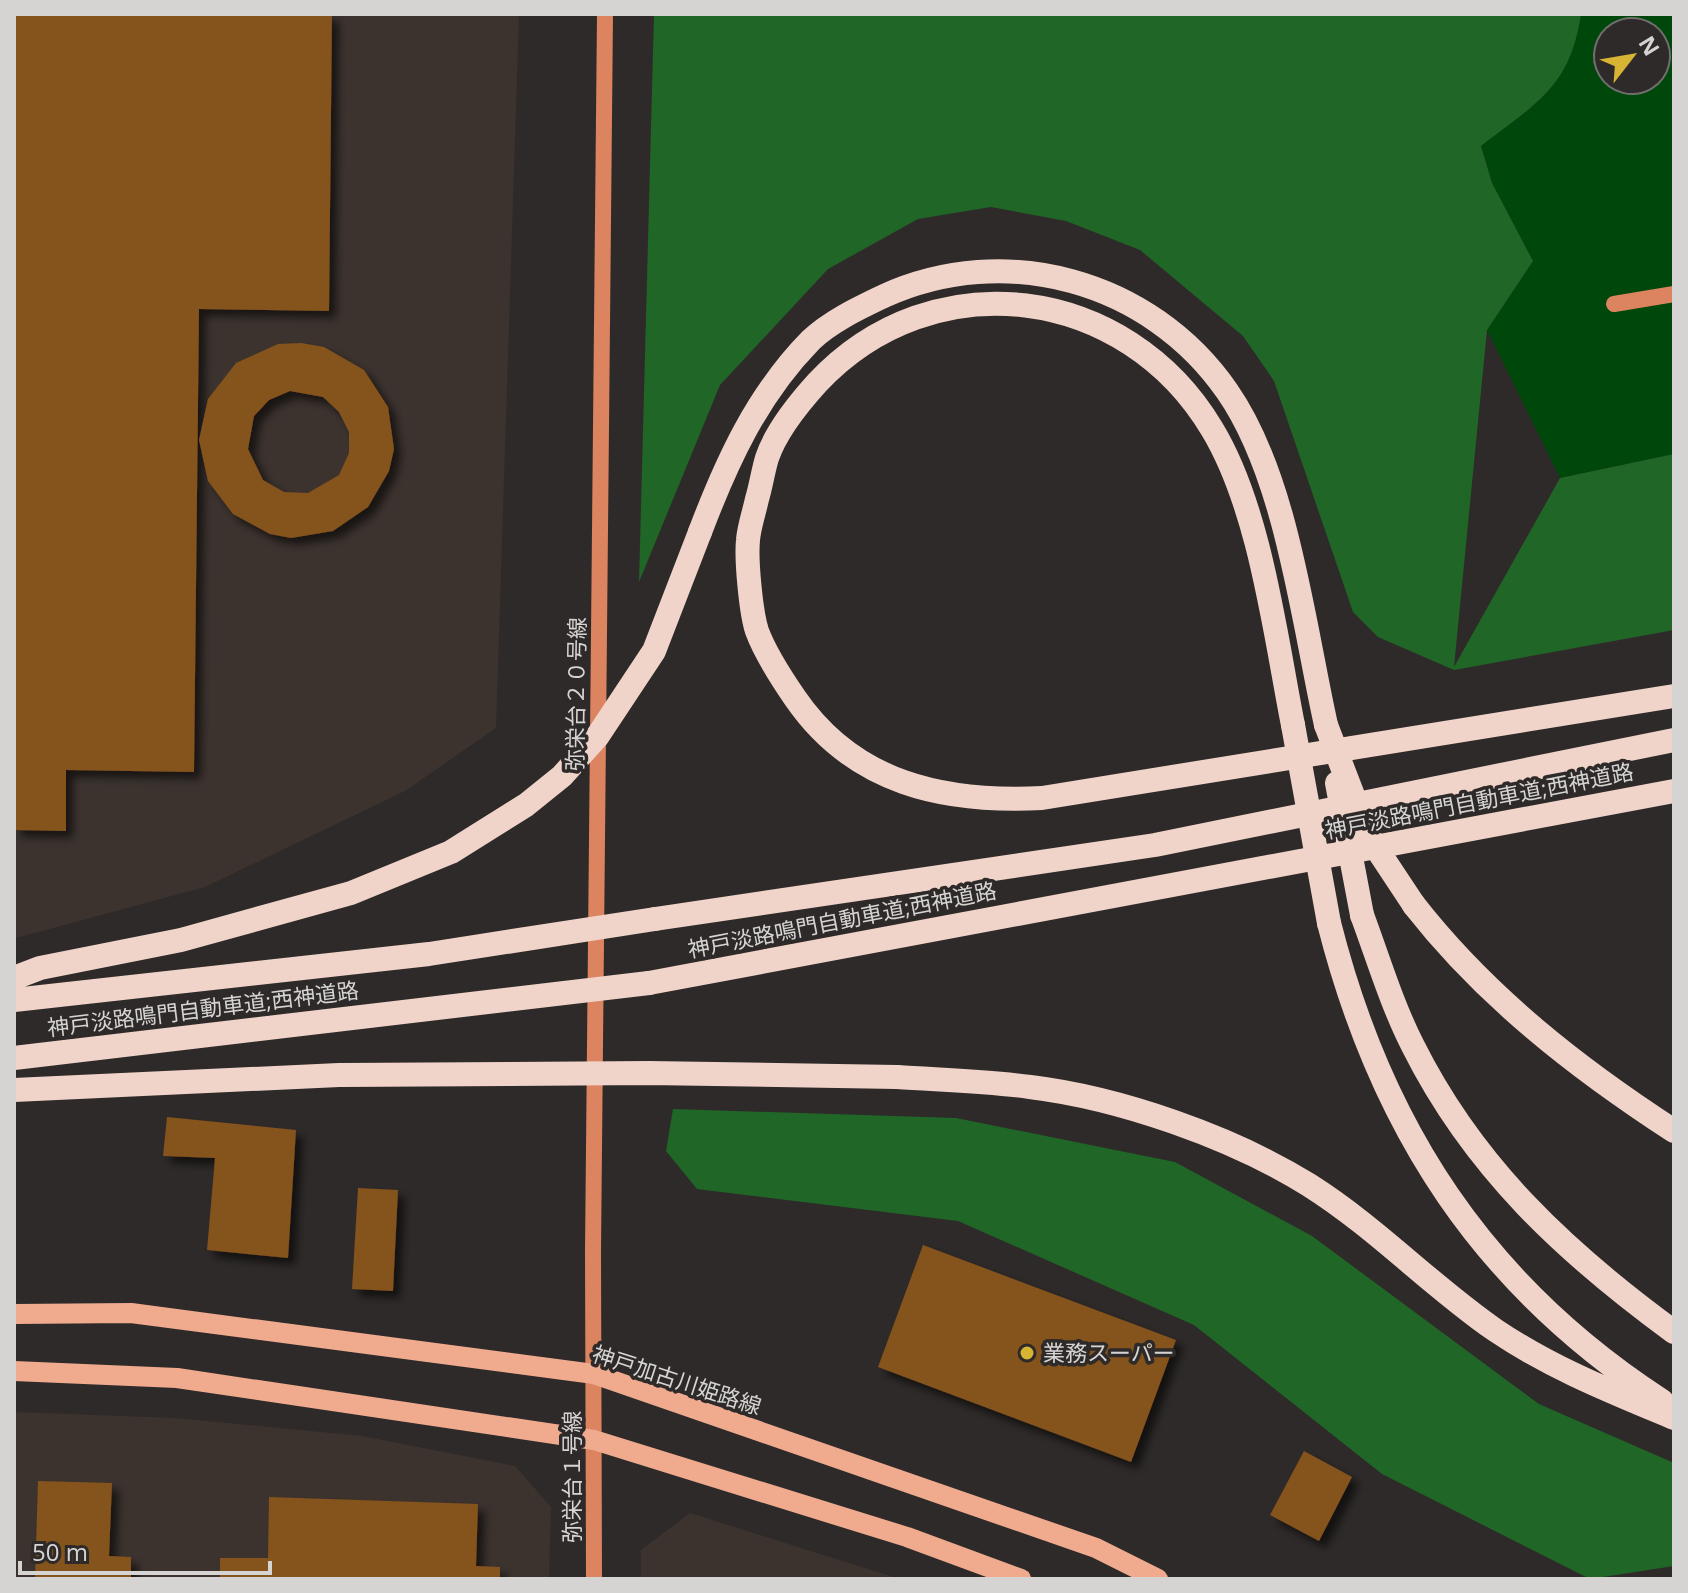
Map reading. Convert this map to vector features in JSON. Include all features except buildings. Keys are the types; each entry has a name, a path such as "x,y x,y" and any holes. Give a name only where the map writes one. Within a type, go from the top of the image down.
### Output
{"highway":[{"path":"14,978 40,968 197,936 351,893 451,852 526,805 562,776 597,737 654,651 730,455 754,413 813,338 842,317 909,285 965,272 1023,270 1074,281 1120,297 1177,337 1227,389 1250,427 1267,468 1290,555 1362,915 1413,1046 1483,1157 1518,1201 1612,1287 1674,1332"},
{"path":"1674,696 1042,798 990,800 954,797 911,787 846,751 813,723 757,630 747,542 768,456 788,419 834,365 891,329 929,313 963,304 1013,304 1070,315 1111,332 1155,360 1187,391 1213,430 1234,473 1247,512 1293,725 1329,923 1345,988 1371,1057 1433,1176 1501,1264 1605,1364 1674,1409"},
{"path":"1326,725 1369,837 1414,905 1463,963 1563,1054 1674,1131"},
{"name":"神戸淡路鳴門自動車道;西神道路","path":"14,1000 429,954 1155,845 1674,740"},
{"name":"神戸淡路鳴門自動車道;西神道路","path":"14,1058 649,983 1674,791"},
{"path":"14,1090 339,1075 606,1073 897,1077 1032,1087 1136,1110 1242,1151 1307,1184 1381,1235 1493,1329 1542,1360 1674,1418"}],"main road":[{"name":"神戸加古川姫路線","path":"14,1314 131,1313 594,1374 1096,1548 1158,1579"},
{"path":"14,1371 177,1378 594,1440 907,1537 1021,1579"}],"street":[{"name":"弥栄台２０号線","path":"594,1374 605,14"},
{"path":"1614,304 1674,294"},
{"name":"弥栄台１号線","path":"594,1374 594,1579"}],"shaded area":[{"path":"14,14 519,14 496,728 405,791 205,887 16,938"},
{"path":"14,1412 175,1418 362,1436 515,1466 551,1507 549,1579 14,1579"},
{"path":"690,1513 900,1579 641,1579 641,1550"}],"green space":[{"path":"654,14 1581,14 1568,60 1548,92 1481,146 1492,183 1533,261 1487,330 1454,667 1560,478 1674,454 1674,630 1454,670 1378,637 1353,612 1274,381 1243,336 1140,250 1066,221 991,207 918,219 828,269 720,385 639,582"},
{"path":"1581,14 1674,14 1674,454 1560,478 1487,330 1533,261 1492,183 1481,145 1548,92 1568,60"},
{"path":"673,1109 956,1118 1175,1162 1312,1236 1539,1404 1674,1463 1674,1566 1590,1579 1382,1474 1194,1325 958,1221 697,1189 666,1151"}],"place":[{"name":"業務スーパー","path":"1027,1353"}]}
